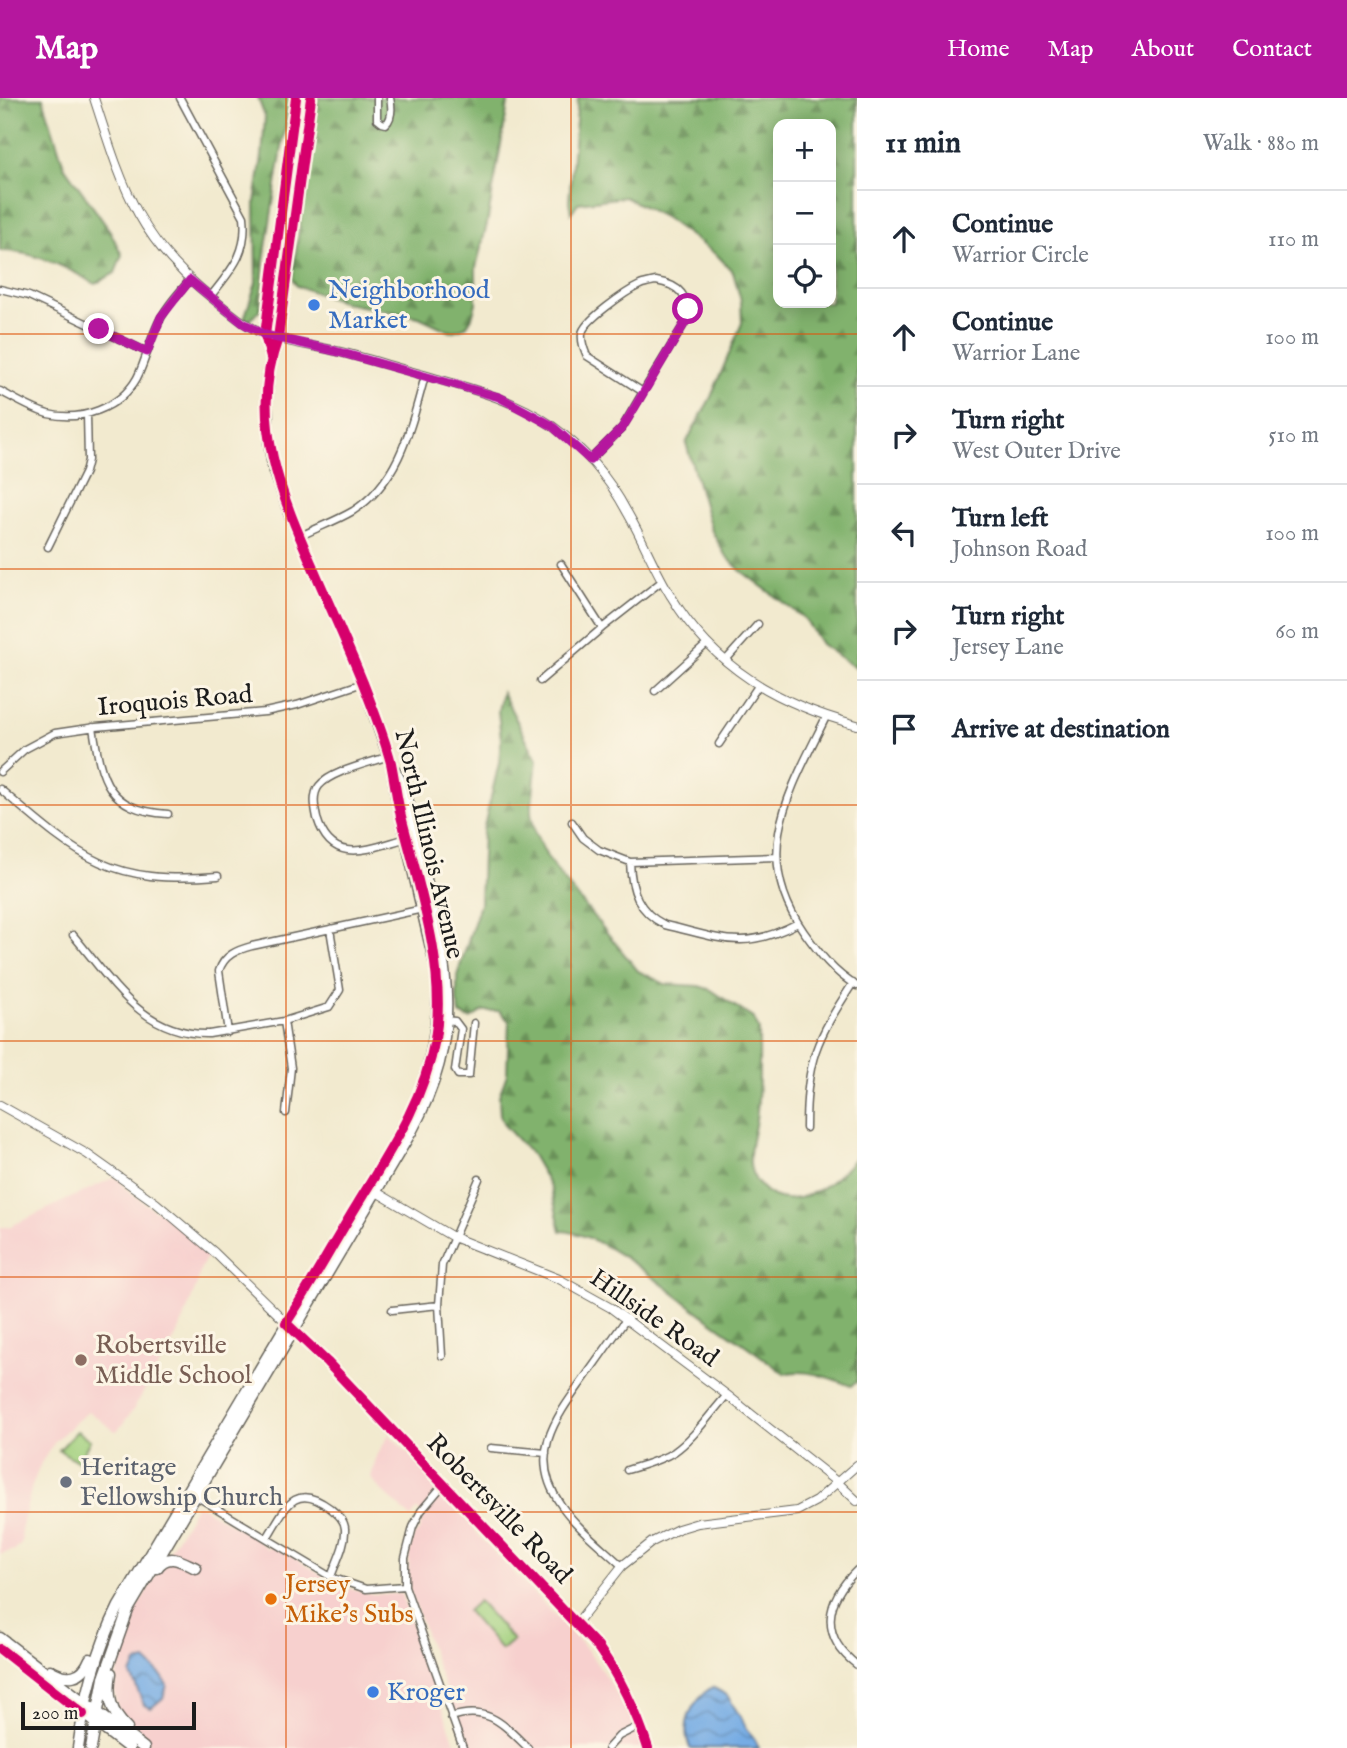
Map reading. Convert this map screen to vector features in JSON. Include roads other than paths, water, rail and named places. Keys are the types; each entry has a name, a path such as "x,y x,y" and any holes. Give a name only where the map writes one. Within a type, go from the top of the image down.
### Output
{"highway":[{"path":"271,358 265,335 296,98"},
{"path":"271,358 278,338 311,98"},
{"name":"North Illinois Avenue","path":"78,1748 92,1671 107,1629 372,1189 422,1087 442,1020 428,908 411,837 396,796 390,760 363,683 280,489 269,443 267,395 271,358"},
{"path":"91,1748 104,1678 119,1631 191,1493"},
{"path":"128,1610 162,1560 175,1558 196,1569 172,1550 170,1537"},
{"path":"15,1649 61,1676 75,1676 86,1669 94,1649 107,1629"},
{"path":"119,1631 119,1647 110,1683 111,1705 119,1720 150,1748"},
{"path":"0,1637 84,1709"},
{"path":"0,1649 144,1748"},
{"path":"0,1657 72,1713 81,1727"},
{"path":"96,1717 128,1748"}],"street":[{"path":"94,98 130,200 152,237 190,280 210,297 243,323 265,335 335,351 499,397 551,425 590,460 620,498 662,581 682,614 707,644 758,686 826,717 857,725"},
{"path":"180,98 244,217 246,233 243,250 210,297"},
{"path":"377,98 377,119 386,124 392,107 390,98"},
{"path":"0,391 48,414 62,416 87,414 108,405 124,394 137,377 161,317 190,280"},
{"path":"590,460 622,428 686,321 688,309 685,298 665,282 640,285 587,323 582,333 587,356 643,392"},
{"path":"0,289 29,296 147,352"},
{"path":"299,537 350,513 370,498 400,457 406,444 425,376"},
{"path":"48,547 85,472 88,460 87,414"},
{"path":"561,564 602,628"},
{"path":"540,681 662,581"},
{"path":"725,661 758,624"},
{"path":"655,691 707,644"},
{"name":"Iroquois Road","path":"0,772 13,758 55,733 93,727 265,712 297,705 363,683"},
{"path":"719,744 758,686"},
{"path":"806,1128 808,1074 814,1053 826,1023 855,985 822,958 798,923 783,892 776,857 785,803 826,717"},
{"path":"93,727 99,767 116,795 143,811 168,814"},
{"path":"390,760 336,775 319,786 314,796 317,815 329,842 338,849 364,850 411,837"},
{"path":"0,789 64,843 108,867 146,877 172,879 218,876"},
{"path":"572,822 583,838 599,850 631,862 776,857"},
{"path":"631,862 633,892 639,904 656,921 665,925 726,940 741,940 770,937 798,923"},
{"path":"228,1032 219,975 225,958 239,950 428,908"},
{"path":"73,935 134,1007 149,1018 172,1028 198,1034 228,1032 284,1021 329,1007 337,997 340,984 330,929"},
{"path":"442,1020 455,1021 461,1029 455,1070 463,1077 469,1075 474,1023"},
{"path":"284,1021 291,1068 286,1113"},
{"name":"Robertsville Road","path":"0,1105 87,1154 156,1203 214,1252 327,1362 598,1647 631,1699 648,1748"},
{"path":"442,1356 439,1305 442,1265 479,1180"},
{"name":"Hillside Road","path":"372,1189 453,1237 559,1279 627,1318 838,1483 857,1501"},
{"path":"392,1310 439,1305"},
{"path":"622,1566 562,1507 549,1480 546,1453 548,1438 556,1418 627,1318"},
{"path":"628,1470 657,1461 673,1452 727,1395"},
{"path":"491,1448 546,1453"},
{"path":"576,1624 622,1566 652,1542 678,1529 709,1521 787,1514 816,1501 857,1465"},
{"path":"443,1485 421,1511 413,1527 405,1558 405,1586 463,1748"},
{"path":"191,1493 331,1577 366,1589 405,1586"},
{"path":"267,1538 288,1504 297,1497 309,1496 329,1507 342,1519 345,1527 331,1577"},
{"path":"857,1570 835,1596 830,1615 835,1639 842,1651 857,1665"},
{"path":"451,1717 473,1713 495,1719 528,1748"},
{"path":"608,1748 619,1736 641,1725"}],"water":[{"path":"146,1661 162,1676 167,1685 163,1698 151,1708 144,1705 131,1675 136,1663"},
{"path":"712,1687 727,1695 759,1748 690,1748 686,1730 690,1713 699,1699"}],"place":[{"name":"Neighborhood Market","path":"314,305"},
{"name":"Robertsville Middle School","path":"81,1360"},
{"name":"Heritage Fellowship Church","path":"66,1482"},
{"name":"Jersey Mike's Subs","path":"271,1599"},
{"name":"Kroger","path":"373,1692"}]}
